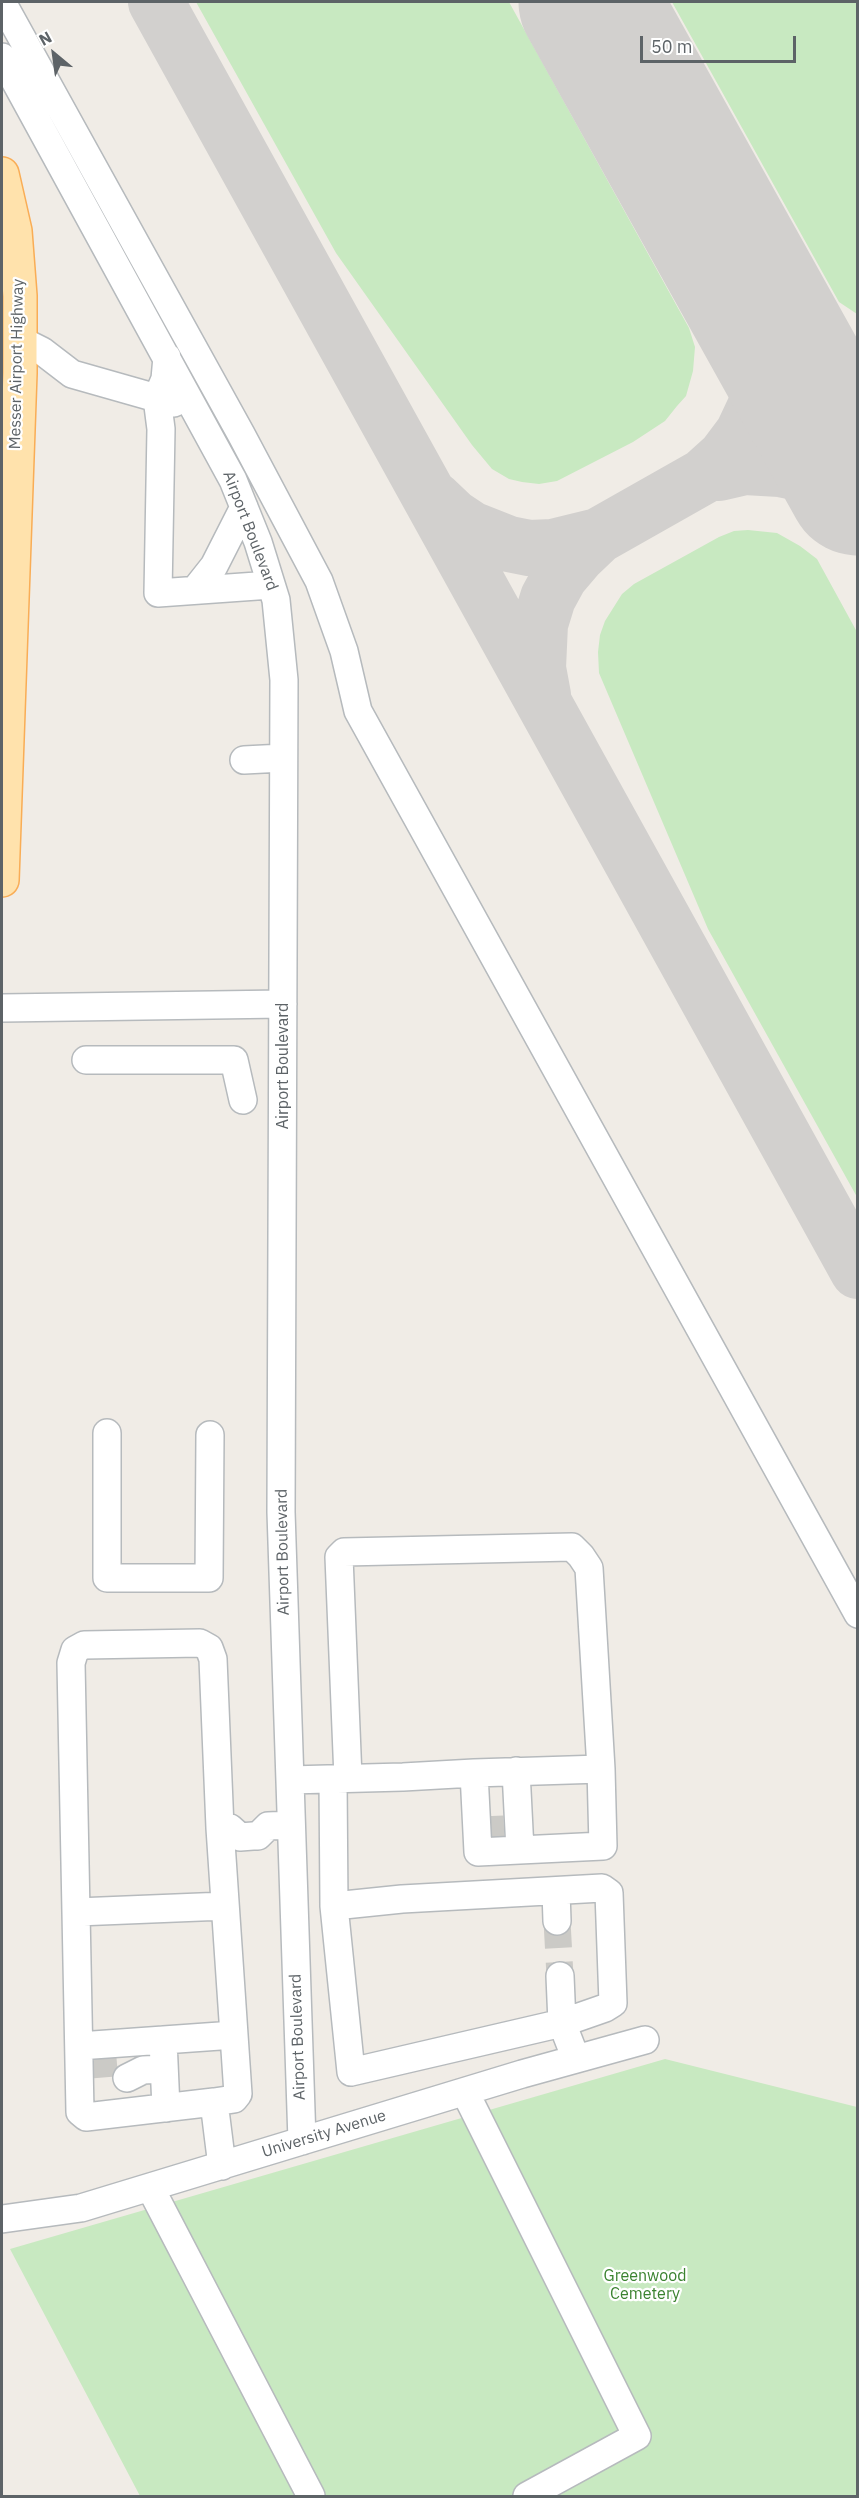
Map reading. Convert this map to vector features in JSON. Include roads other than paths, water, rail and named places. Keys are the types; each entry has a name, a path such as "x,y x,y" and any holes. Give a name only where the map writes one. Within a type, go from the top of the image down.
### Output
{"main road":[{"name":"Messer Airport Highway","path":"2,174 15,231 20,296 2,880"}],"street":[{"path":"2,3 235,423 319,581 344,651 358,711 858,1614"},
{"name":"Airport Boulevard","path":"2,57 233,480 276,600 284,680 281,1512 290,1780 280,1826 297,1990 302,2141"},
{"path":"20,340 42,351 72,374 196,409"},
{"path":"167,357 165,379 157,398 161,429 158,593 271,585"},
{"path":"195,590 214,566 244,507"},
{"path":"244,760 284,759"},
{"path":"2,1008 283,1004"},
{"path":"86,1060 234,1060 239,1100 283,1100"},
{"path":"107,1433 108,1578 209,1578 210,1435"},
{"path":"334,1905 602,1888 609,1893 613,2003 606,2008 562,2024 351,2072 334,1905 341,1778 339,1557 344,1552 572,1547 589,1568 602,1769 603,1846 500,1834"},
{"path":"200,1643 209,1648 213,1659 225,1828 225,1906 238,2094 234,2100 86,2117 80,2112 85,2067 77,1912 71,1662 75,1650 84,1644 200,1643"},
{"path":"290,1780 602,1769"},
{"path":"500,1834 516,1771"},
{"path":"474,1773 500,1834"},
{"path":"225,1828 239,1820 259,1819 280,1826"},
{"path":"556,1891 557,1921"},
{"path":"77,1912 225,1906"},
{"path":"560,1976 562,2024 576,2059"},
{"path":"297,1990 341,1985"},
{"path":"85,2067 163,2040 234,2035"},
{"path":"163,2040 140,2070 166,2108"},
{"name":"University Avenue","path":"2,2220 81,2208 645,2040"},
{"path":"465,2092 637,2436 527,2496"},
{"path":"214,2102 222,2166"},
{"path":"150,2187 311,2496"}],"tunnel":[{"path":"481,1830 504,1829"},
{"path":"557,1921 560,1976"},
{"path":"90,2065 126,2062"}],"park label":[{"name":"Greenwood Cemetery","path":"645,2285"}]}
